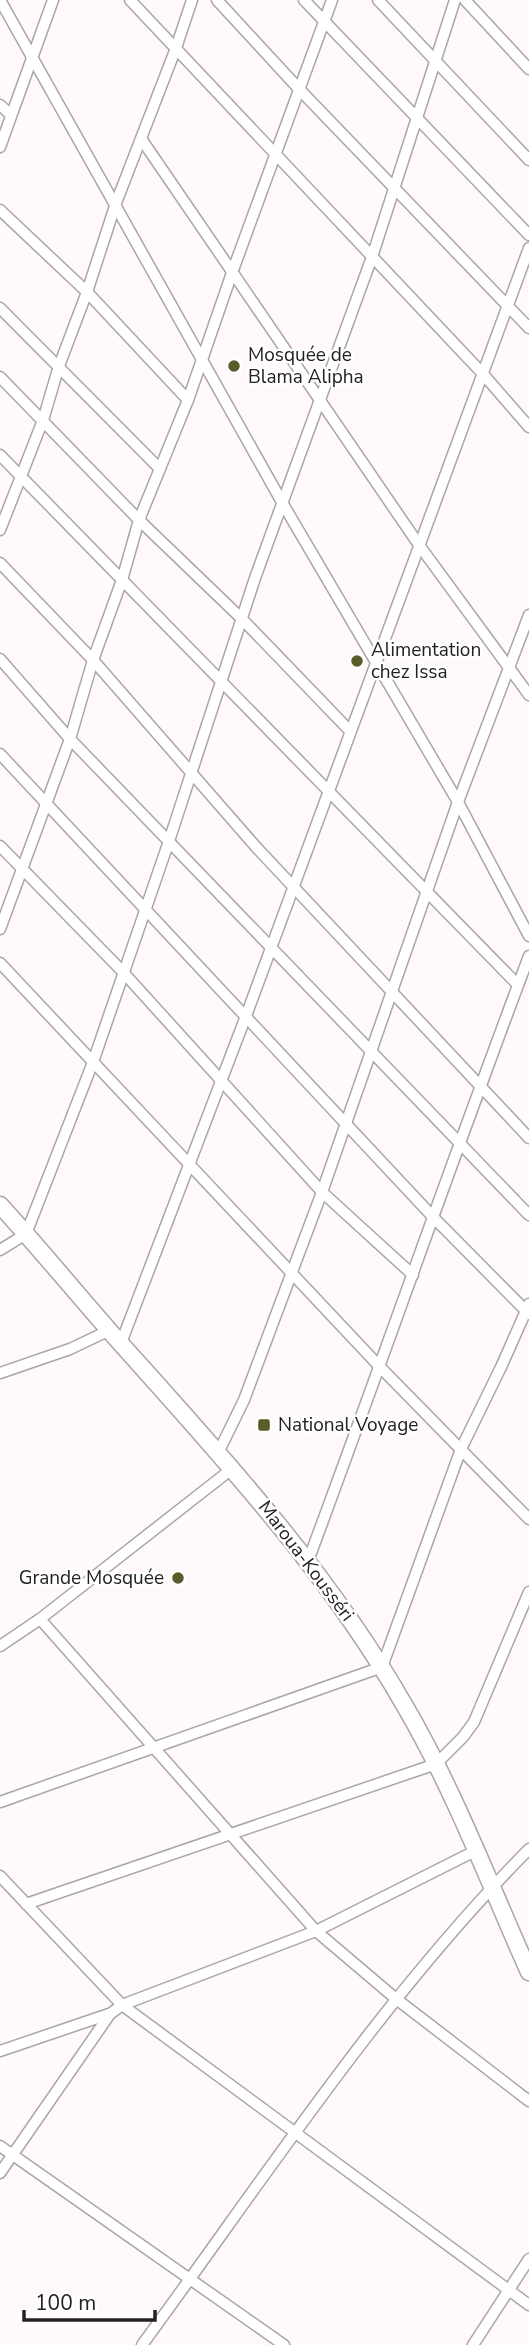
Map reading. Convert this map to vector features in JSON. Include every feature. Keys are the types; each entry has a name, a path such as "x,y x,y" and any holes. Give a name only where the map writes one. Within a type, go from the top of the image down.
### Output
{"highway":[{"name":"Maroua-Kousséri","path":"0,1205 219,1451 308,1561 382,1667 436,1764 528,1966"}],"street":[{"path":"0,0 283,504 458,802 529,936"},
{"path":"0,148 53,0"},
{"path":"130,0 483,374 529,427"},
{"path":"0,530 43,420 59,366 116,204 177,48 192,0"},
{"path":"217,0 529,328"},
{"path":"304,0 529,235"},
{"path":"0,929 70,739 139,520 188,400 332,0"},
{"path":"378,0 529,160"},
{"path":"0,1250 26,1234 93,1062 169,841 220,681 372,257 455,0"},
{"path":"465,0 529,69"},
{"path":"0,105 11,115"},
{"path":"142,140 419,545 529,695"},
{"path":"0,210 87,292 188,400"},
{"path":"121,1343 222,1082 529,248"},
{"path":"0,308 160,469"},
{"path":"0,377 350,731"},
{"path":"0,455 518,985"},
{"path":"0,563 93,660 256,846 529,1138"},
{"path":"219,1451 244,1400 292,1273 458,802 529,615"},
{"path":"0,659 70,739 529,1215"},
{"path":"0,754 433,1218 528,1310 461,1449 382,1667 0,1802"},
{"path":"0,846 123,972 322,1192 413,1275"},
{"path":"308,1561 529,956"},
{"path":"0,963 380,1367 529,1519"},
{"path":"0,1373 70,1349 110,1330"},
{"path":"0,1646 40,1619 233,1468"},
{"path":"26,1904 436,1764 474,1722 529,1592"},
{"path":"40,1619 316,1931 395,1998 529,2101"},
{"path":"142,2345 395,1998 492,1886 529,1849"},
{"path":"0,2050 110,2014 122,2005 316,1931 477,1850"},
{"path":"0,1876 122,2005 529,2305"},
{"path":"0,2173 110,2014"},
{"path":"0,2146 284,2345"},
{"path":"473,2345 529,2259"}],"place":[{"name":"Mosquée de Blama Alipha","path":"234,366"},
{"name":"Alimentation chez Issa","path":"357,661"},
{"name":"National Voyage","path":"264,1425"},
{"name":"Grande Mosquée","path":"178,1578"}]}
